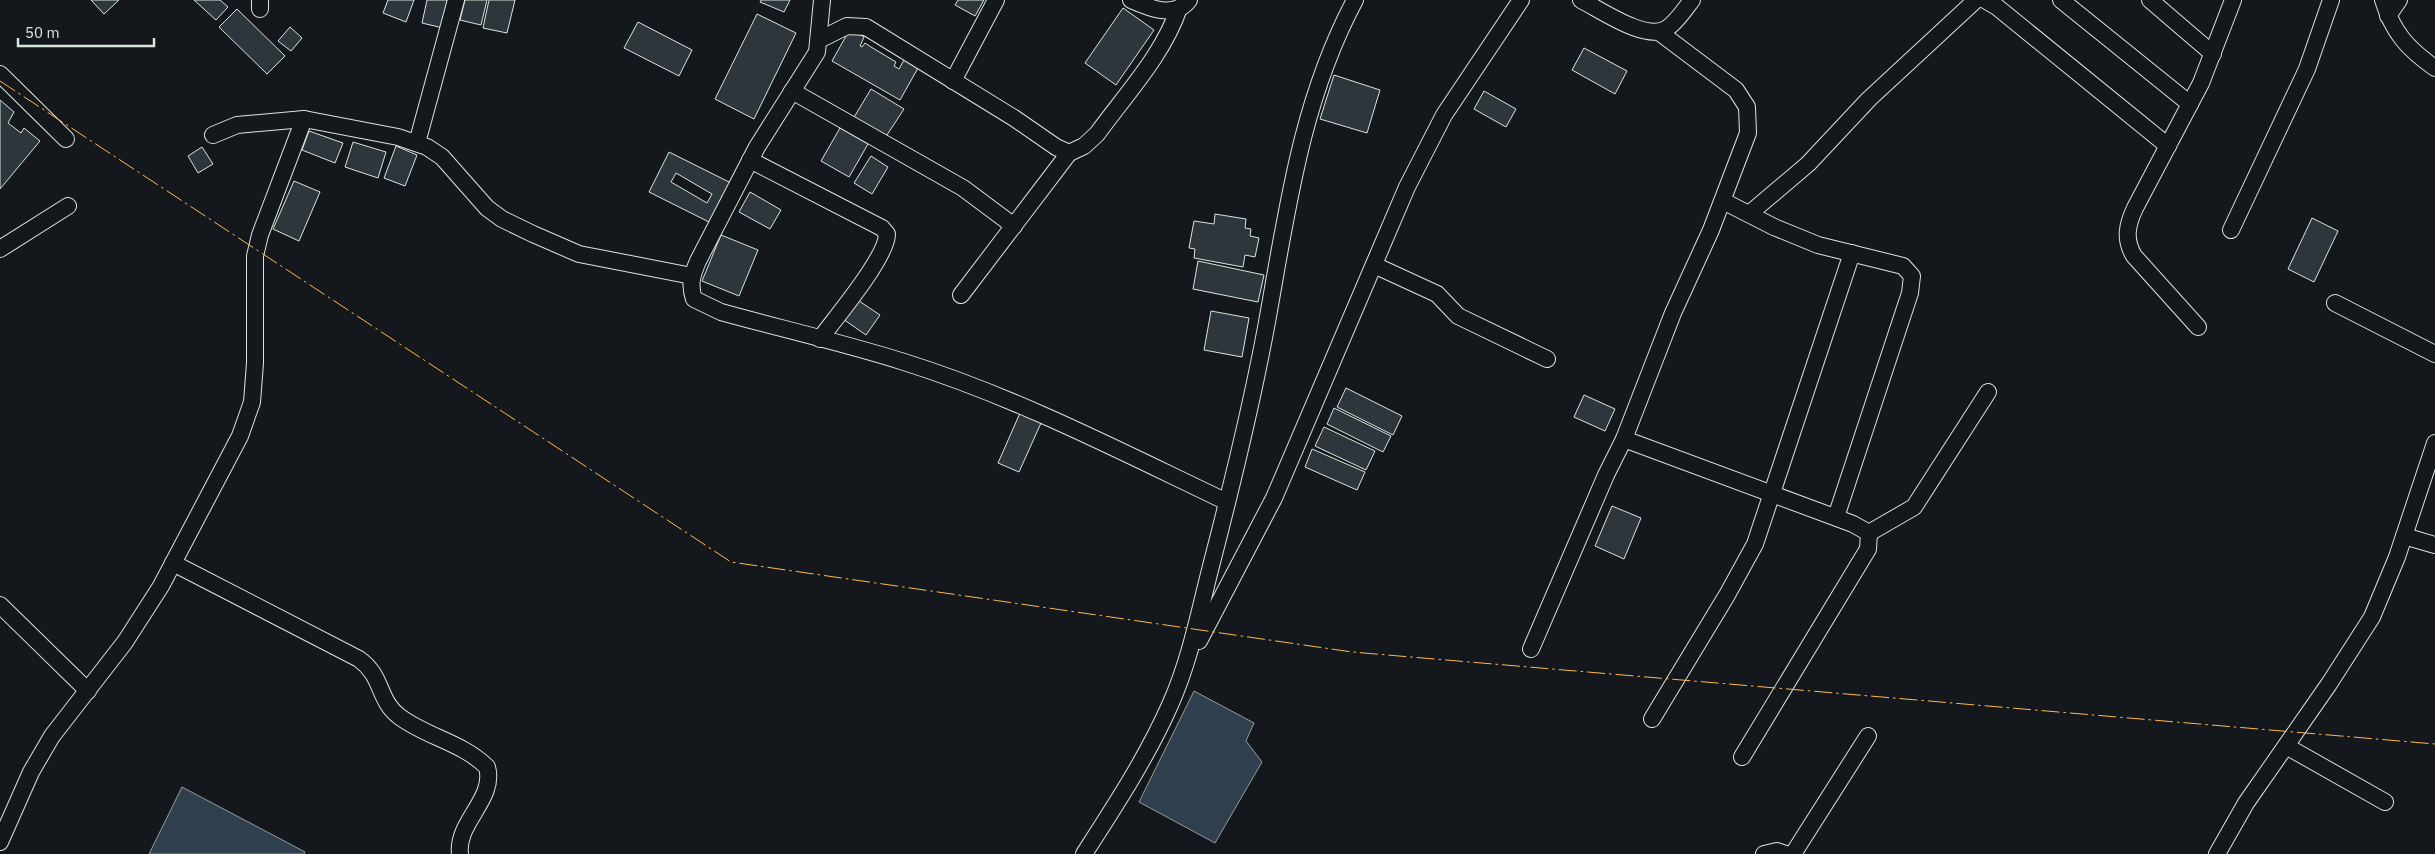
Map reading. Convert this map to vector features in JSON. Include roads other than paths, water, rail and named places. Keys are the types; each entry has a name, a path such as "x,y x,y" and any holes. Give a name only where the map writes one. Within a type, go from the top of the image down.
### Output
{"street":[{"path":"417,143 456,0"},
{"path":"822,0 817,52 750,160 692,276 690,290 694,299 704,306 905,362 985,391 1076,430 1227,502"},
{"path":"952,81 996,0"},
{"path":"1131,0 1154,9 1171,10 1184,4"},
{"path":"1188,660 1252,397 1286,206 1302,135 1324,67 1338,32 1355,0"},
{"path":"1084,854 1118,801 1151,742 1169,706 1188,660 1274,498 1407,187 1444,115 1521,0"},
{"path":"1531,649 1606,475 1624,439 1673,313 1723,201 1748,134 1747,107 1736,90 1659,32 1636,29 1582,0"},
{"path":"1659,32 1668,28 1692,0"},
{"path":"1749,214 1808,164 1868,99 1976,0"},
{"path":"1985,0 2168,146"},
{"path":"2061,0 2190,104"},
{"path":"2150,0 2212,54"},
{"path":"2198,327 2134,256 2127,237 2128,224 2190,104 2234,0"},
{"path":"2231,230 2307,69 2331,0"},
{"path":"2383,0 2388,16 2410,51 2435,68"},
{"path":"2388,16 2399,0"},
{"path":"961,295 1069,153 1084,146 1096,134 1160,49 1184,4"},
{"path":"819,40 847,26 866,27 1014,118 1056,147 1069,153"},
{"path":"0,74 66,139"},
{"path":"792,91 963,188 1014,226"},
{"path":"0,842 31,772 52,736 125,642 173,563 240,436 252,402 255,354 255,256 260,235 304,119"},
{"path":"213,135 237,125 304,119 398,137 417,143 442,156 486,208 525,231 579,254 692,276"},
{"path":"750,160 882,228 887,234 887,241 879,257 820,339"},
{"path":"1723,201 1794,236 1903,266 1909,271 1912,282 1894,346 1836,517"},
{"path":"0,248 68,206"},
{"path":"1652,719 1747,560 1763,524 1852,253"},
{"path":"1374,265 1437,294 1458,316 1547,359"},
{"path":"2335,304 2435,354"},
{"path":"1868,533 1914,507 1988,392"},
{"path":"1624,439 1836,517 1862,528 1868,533"},
{"path":"2217,854 2246,803 2329,684 2372,618 2432,461 2435,443"},
{"path":"1742,757 1868,549 1868,533"},
{"path":"2404,536 2435,545"},
{"path":"173,563 358,659 370,667 376,675 390,708 401,718 466,751 487,767 488,784 460,839 460,854"},
{"path":"0,605 88,691"},
{"path":"1793,854 1868,736"},
{"path":"2286,746 2385,802"},
{"path":"1764,854 1777,852 1786,854"}],"water":[{"path":"1194,691 1254,723 1246,741 1262,762 1215,843 1139,802"},
{"path":"182,787 305,852 304,854 149,854"}]}
